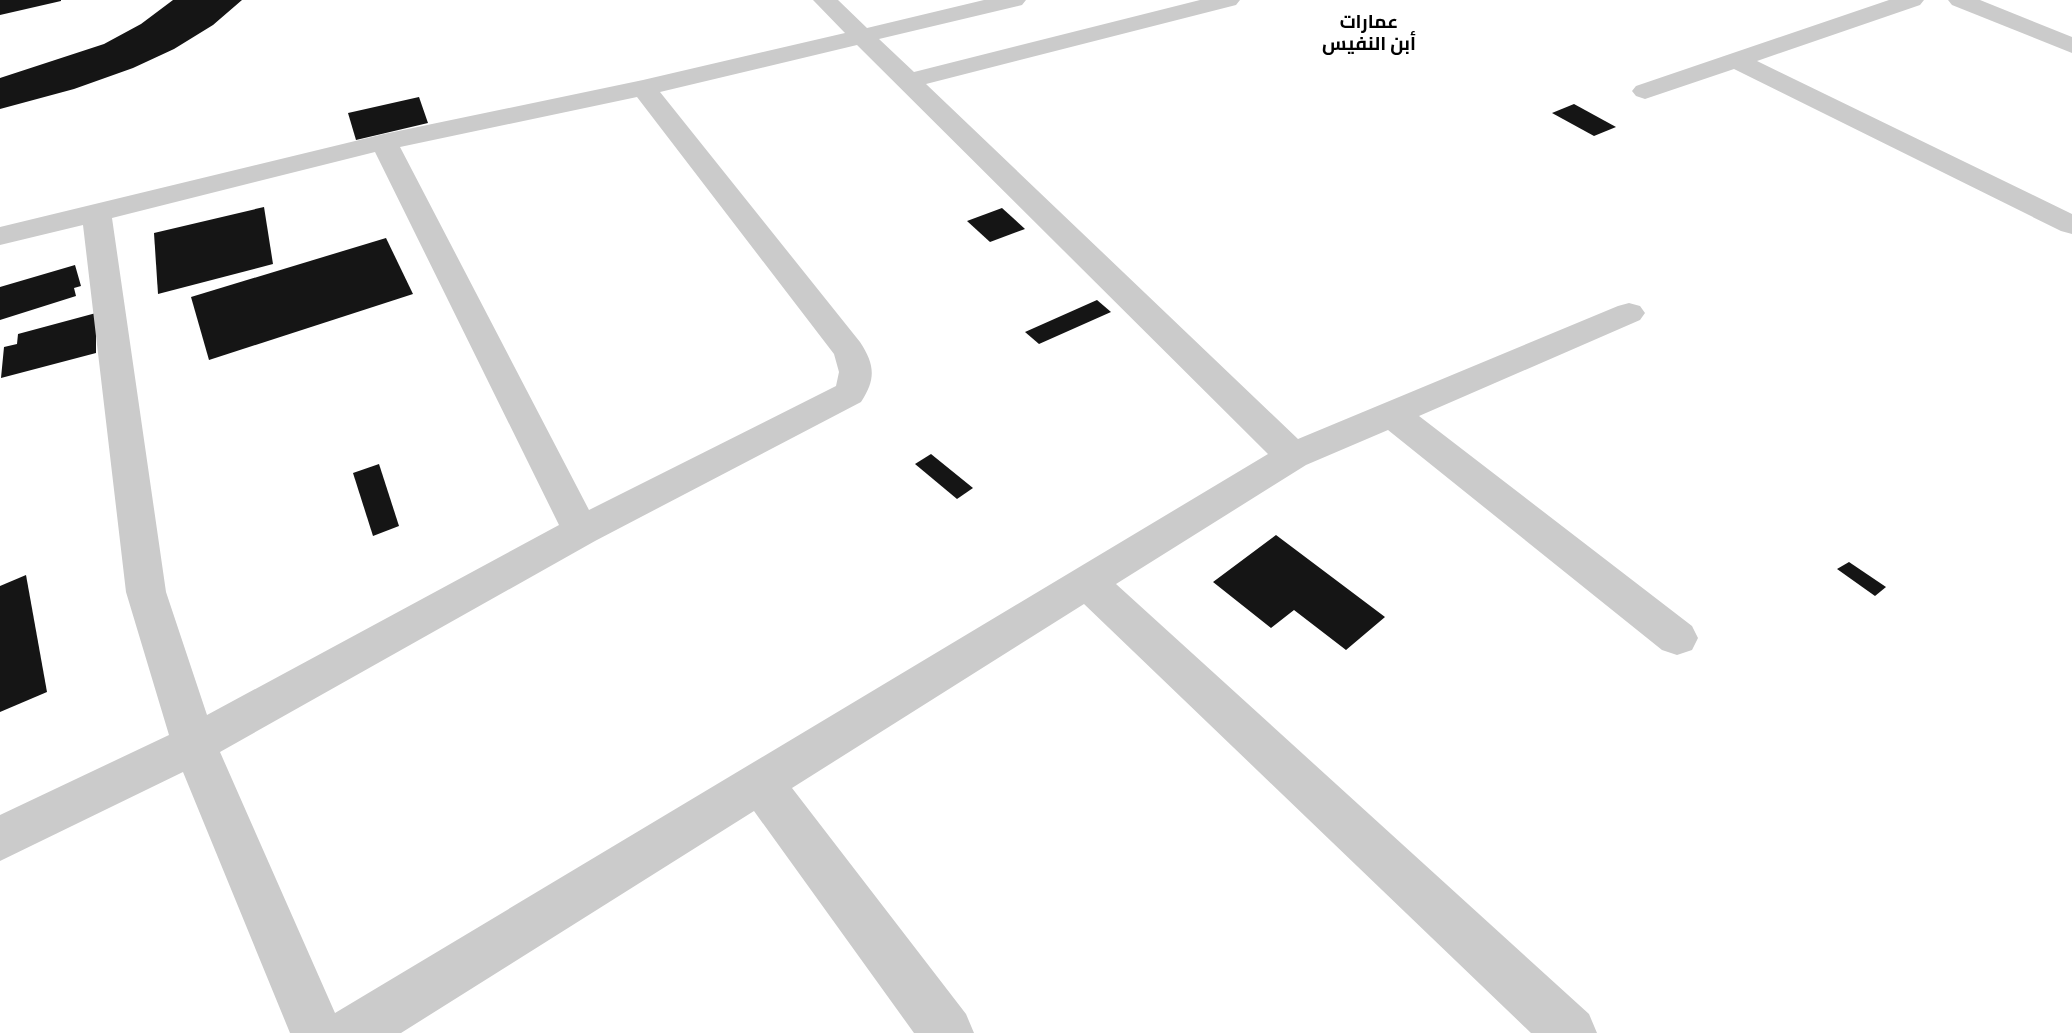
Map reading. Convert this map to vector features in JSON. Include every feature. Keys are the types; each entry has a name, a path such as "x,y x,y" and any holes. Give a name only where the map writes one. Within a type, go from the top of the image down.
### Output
{"street":[{"path":"825,0 1293,456"},
{"path":"0,236 384,142 643,88 1014,0"},
{"path":"908,81 1228,0"},
{"path":"1644,91 1912,0"},
{"path":"1960,0 2072,46"},
{"path":"1735,60 2072,225"},
{"path":"0,839 194,744 581,531 849,394 857,378 856,363 848,350 643,88"},
{"path":"384,142 581,531"},
{"path":"96,212 146,592 194,744 317,1033"},
{"path":"352,1033 1293,456 1629,313"},
{"path":"1391,414 1677,638"},
{"path":"1087,582 1570,1033"},
{"path":"760,782 947,1033"}],"building":[{"path":"0,0 61,0 61,1 0,15"},
{"path":"173,0 242,0 213,25 174,49 133,68 74,89 0,109 0,78 104,44 141,24"},
{"path":"419,97 428,123 356,140 348,113"},
{"path":"1574,104 1616,127 1594,136 1552,113"},
{"path":"264,207 273,264 158,294 154,233"},
{"path":"1002,208 1025,229 990,242 967,221"},
{"path":"386,238 413,294 209,360 191,297"},
{"path":"75,265 81,286 74,288 76,296 0,320 0,287"},
{"path":"1097,300 1111,312 1039,344 1025,332"},
{"path":"96,313 96,353 1,378 4,347 17,344 18,334"},
{"path":"931,454 973,488 957,499 915,464"},
{"path":"379,464 399,526 373,536 353,473"},
{"path":"1276,535 1385,617 1346,650 1294,610 1271,628 1213,582"},
{"path":"1849,562 1886,587 1875,596 1837,569"},
{"path":"26,575 47,692 0,712 0,586"}],"district":[{"name":"عمارات أبن النفيس","path":"1369,32"}]}
